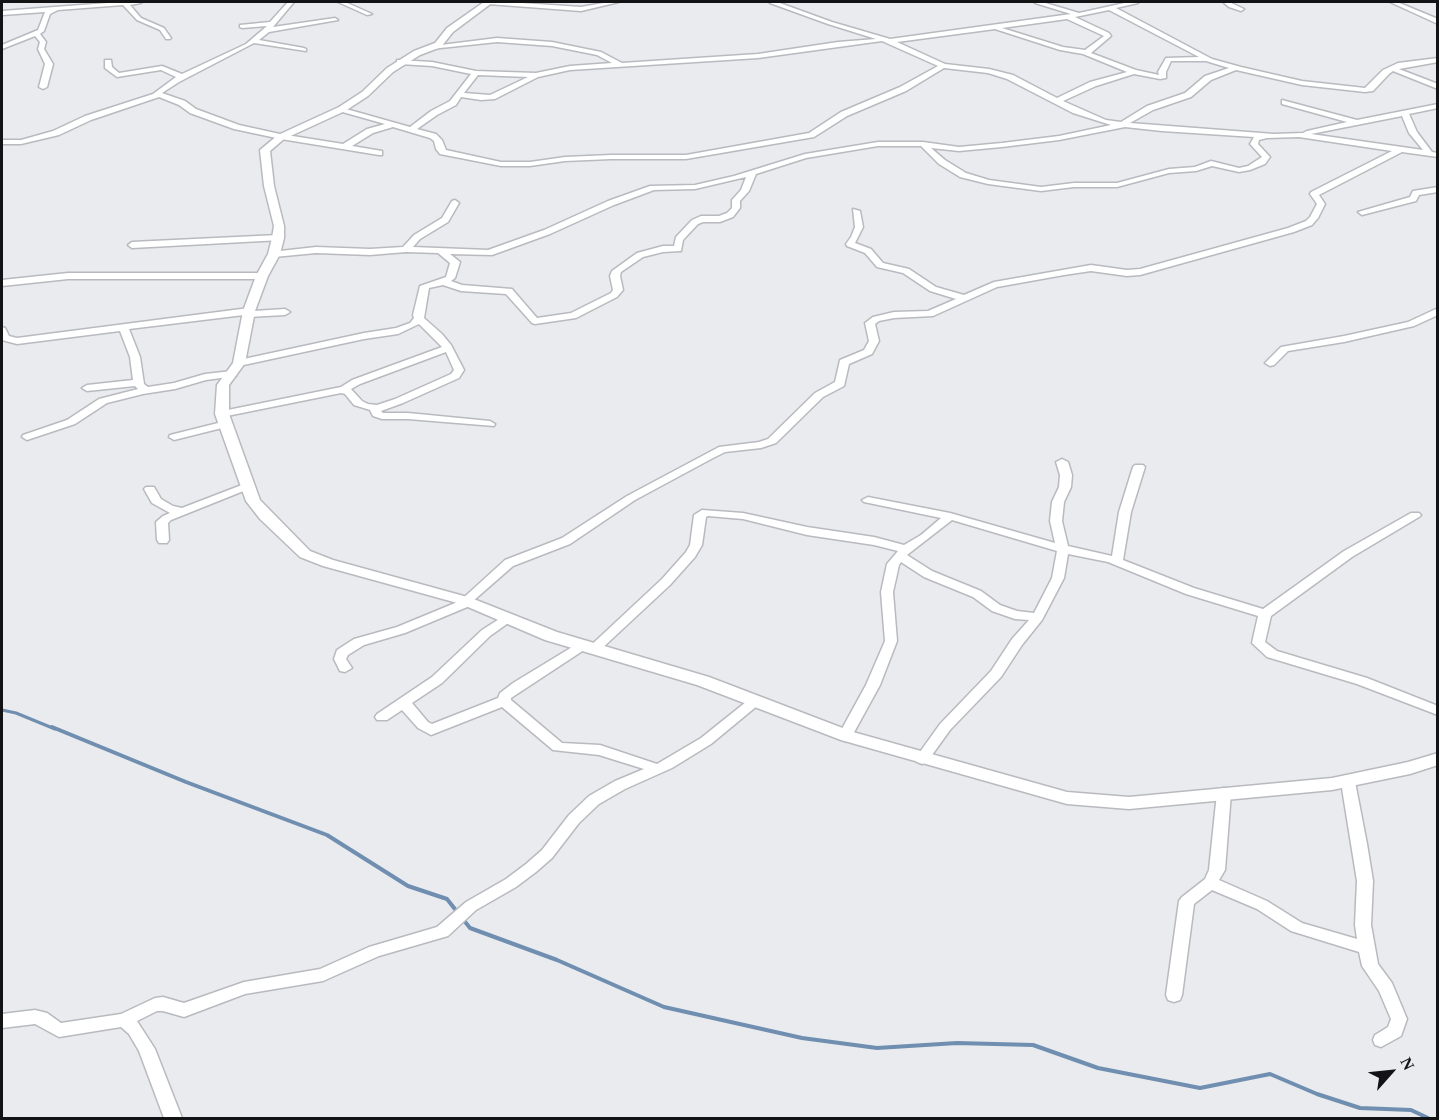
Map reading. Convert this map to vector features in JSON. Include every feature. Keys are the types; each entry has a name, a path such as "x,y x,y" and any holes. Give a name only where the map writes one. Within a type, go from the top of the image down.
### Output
{"street":[{"path":"37,2 44,10"},
{"path":"108,4 116,2"},
{"path":"2,13 139,2"},
{"path":"156,95 157,91 163,87 242,49 269,27 291,2"},
{"path":"341,2 369,14"},
{"path":"616,2 584,9 488,2 450,30 433,48 400,62 365,94 342,109 282,137 264,153 272,203 279,226 279,238 248,313 236,368 223,385 224,419 247,486 258,509 305,554 328,563 467,602 588,647 677,673 756,701 845,736 1049,794 1084,800 1129,803 1348,782 1410,768 1437,759"},
{"path":"772,2 890,41 943,66 1000,74 1087,116 1162,129 1266,136 1299,135 1435,156"},
{"path":"1037,2 1078,15"},
{"path":"400,62 432,64 476,73 536,75 570,68 765,56 838,44 890,41 1068,17 1136,2"},
{"path":"1226,2 1241,9"},
{"path":"1393,2 1437,22"},
{"path":"125,3 139,19 162,29 168,38"},
{"path":"1111,8 1210,60 1302,82 1365,90 1370,89 1386,72 1407,64 1437,60"},
{"path":"2,47 37,34 44,26 47,13 55,10"},
{"path":"1068,17 1108,36 1085,52"},
{"path":"242,26 269,27 335,20"},
{"path":"991,27 1062,49 1085,52 1134,72 1160,77 1163,76 1162,72 1168,58 1210,60"},
{"path":"37,34 43,42 41,48 49,63 43,87"},
{"path":"433,48 491,40 552,44 599,53 624,66"},
{"path":"252,41 304,50"},
{"path":"108,62 108,68 117,75 162,68 182,78"},
{"path":"342,109 413,128 436,138 440,149 444,152 501,164 530,164 565,159 611,157 686,158 811,135 844,114 903,89 943,66"},
{"path":"274,254 316,250 370,252 406,249 441,252 494,252 653,188 695,187 752,173 794,159 838,150 878,144 923,144 959,149 1059,138 1125,124 1150,108 1188,95 1212,76 1236,68"},
{"path":"1394,69 1437,87"},
{"path":"1058,101 1093,84 1134,72"},
{"path":"413,128 453,103 476,73"},
{"path":"460,95 492,97 536,75"},
{"path":"2,142 21,142 56,133 88,118 156,95 182,103 193,111 237,127 379,153"},
{"path":"1284,102 1355,123"},
{"path":"1299,135 1437,106"},
{"path":"1405,113 1413,133 1435,156"},
{"path":"346,146 370,131 393,124 423,120"},
{"path":"923,144 942,162 963,175 988,182 1041,189 1074,185 1118,185 1169,171 1196,169 1210,163 1239,170 1250,168 1262,162 1266,157 1254,144 1256,139 1266,136"},
{"path":"345,668 340,659 342,653 359,642 401,630 467,602 509,563 566,541 645,489 723,449 761,446 772,441 819,395 840,384 844,362 868,352 874,341 871,321 894,315 930,314 1000,283 1085,268 1140,272 1290,230 1309,223 1314,218 1321,204 1314,194 1400,150"},
{"path":"444,282 460,288 509,291 535,321 579,314 614,295 618,290 615,276 617,271 640,255 663,249 675,250 679,246 679,238 695,222 720,219 730,215 736,208 736,200 745,190 752,173"},
{"path":"1362,212 1413,199 1416,193 1437,189"},
{"path":"406,249 417,237 445,220 455,203"},
{"path":"855,211 859,227 850,244 868,251 880,265 906,271 933,289 964,298"},
{"path":"132,246 279,238"},
{"path":"87,388 169,388 236,368 364,336 398,331 413,325 419,319 419,307 425,286 444,282 450,278 455,262 441,252"},
{"path":"2,283 68,276 262,276"},
{"path":"1270,363 1285,349 1411,324 1437,311"},
{"path":"2,330 4,338 18,341 99,329 124,330 248,313 285,312"},
{"path":"343,390 349,392 358,403 374,408 399,401 455,376 459,370 448,348 440,336 419,319"},
{"path":"124,330 130,339 143,387"},
{"path":"174,437 224,419 343,390 356,382 448,348"},
{"path":"27,437 71,422 103,401 143,387"},
{"path":"374,408 377,414 382,416 408,416 490,424"},
{"path":"922,759 945,727 996,674 1017,642 1038,617 1058,578 1064,549 1058,536 1056,521 1058,502 1065,487 1062,462"},
{"path":"1117,560 1125,512 1138,467"},
{"path":"162,540 162,522 182,511 247,486"},
{"path":"150,489 156,501 170,509 182,511"},
{"path":"868,500 950,516 1064,549 1117,560 1190,591 1265,614"},
{"path":"504,701 505,696 518,686 588,647 666,582 691,554 696,545 700,515 706,512 743,516 807,531 873,541 902,552 928,574 978,594 996,608 1015,615 1038,617"},
{"path":"1415,515 1347,554 1265,614 1258,643 1266,651 1362,681 1437,711"},
{"path":"845,736 873,685 891,641 887,592 893,564 902,552 950,516"},
{"path":"382,717 436,680 486,633 507,618"},
{"path":"404,703 423,725 431,730 504,701"},
{"path":"504,701 558,747 600,750 658,769"},
{"path":"2,1021 35,1017 41,1018 59,1030 124,1020 155,1005 163,1004 184,1010 244,988 323,975 375,951 442,932 471,906 511,884 531,868 594,800 640,775 658,769 706,741 756,701"},
{"path":"1348,782 1365,881 1363,925 1366,948 1370,966 1386,988 1399,1019 1395,1031 1381,1040"},
{"path":"1174,995 1187,901 1210,884 1217,870 1224,793"},
{"path":"1210,884 1262,905 1297,927 1366,948"},
{"path":"124,1020 135,1029 147,1049 173,1119"}],"waterway":[{"path":"2,710 16,713 55,729"},
{"path":"52,727 186,782 327,835 408,886 447,899 458,913"},
{"path":"462,918 470,928 557,960 664,1007 802,1038 877,1048 957,1043 1033,1045 1098,1068 1200,1088 1270,1074 1317,1094 1360,1108 1411,1110 1428,1118"}]}
